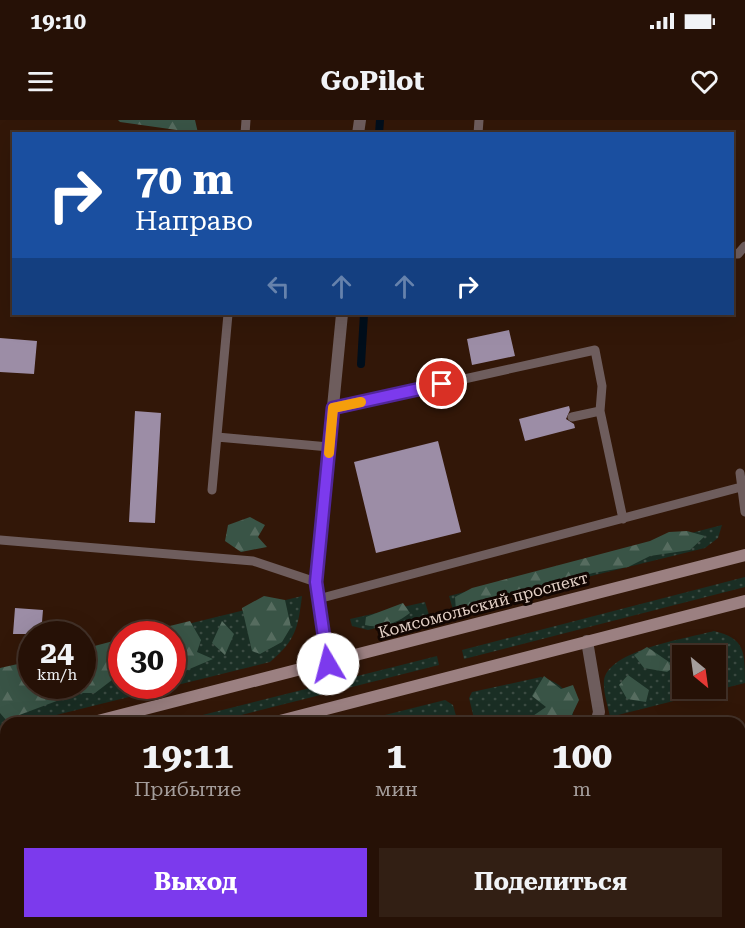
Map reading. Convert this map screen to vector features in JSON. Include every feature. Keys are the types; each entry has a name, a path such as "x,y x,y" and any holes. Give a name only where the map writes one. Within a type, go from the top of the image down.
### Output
{"main road":[{"name":"Комсомольский проспект","path":"114,717 328,664 745,555"},
{"path":"304,717 587,641 745,602"}],"street":[{"path":"328,664 316,582 342,315"},
{"path":"587,641 599,712 598,717"}],"lane":[{"path":"212,490 228,315"},
{"path":"333,408 596,351 602,386 600,411 623,519"},
{"path":"572,417 600,411"},
{"path":"217,437 329,447"},
{"path":"740,473 745,512"},
{"path":"318,599 741,487"},
{"path":"0,540 253,561 316,582"}],"green space":[{"path":"118,120 195,120 198,132 191,132"},
{"path":"250,517 265,525 258,537 267,547 241,552 225,541 228,525"},
{"path":"722,525 718,538 705,548 453,610 449,596"},
{"path":"687,531 705,536 690,550 650,556 628,567 593,573 456,611 455,597 472,588 650,541 669,532"},
{"path":"745,577 745,587 464,659 462,650"},
{"path":"264,596 285,600 291,627 282,642 260,654 252,651 242,608"},
{"path":"302,596 294,633 279,654 270,662 186,683 186,624"},
{"path":"425,602 429,615 368,630 352,626 350,619"},
{"path":"403,603 410,613 400,620 383,626 365,625 366,617"},
{"path":"190,621 201,640 197,652 213,659 186,670 186,622"},
{"path":"222,621 234,634 225,655 212,643"},
{"path":"714,631 732,638 741,648 745,663 745,683 726,688 726,645 672,645 672,699 681,699 610,717 604,685 609,670 619,661 634,653"},
{"path":"108,642 108,683 96,692 96,646"},
{"path":"647,647 672,664 672,668 667,672 644,668 634,655"},
{"path":"437,656 439,665 234,717 195,717"},
{"path":"96,663 108,673 108,699 121,699 48,717 0,717 0,671 18,679 18,699 96,699"},
{"path":"18,664 18,699 62,699 14,717 3,717 0,713 0,668"},
{"path":"628,675 649,690 646,702 627,699 619,685"},
{"path":"544,676 561,689 573,685 579,700 571,717 531,717 546,707 532,696"},
{"path":"541,677 562,688 569,699 574,717 474,717 469,698 472,692"},
{"path":"445,700 453,705 456,717 377,717"}],"building":[{"path":"509,330 515,356 472,365 467,339"},
{"path":"0,338 37,341 34,374 0,372"},
{"path":"569,406 570,410 566,419 574,424 575,428 525,441 519,419"},
{"path":"135,411 161,413 155,523 129,522"},
{"path":"438,441 461,532 376,553 354,462"},
{"path":"15,608 43,610 42,621 18,621 18,634 13,634"}],"waterway":[{"path":"379,132 380,120"},
{"path":"361,364 364,315"}],"slow traffic":[{"path":"329,453 333,408 361,402"}],"route":[{"path":"328,664 316,582 333,408 442,384"}]}
